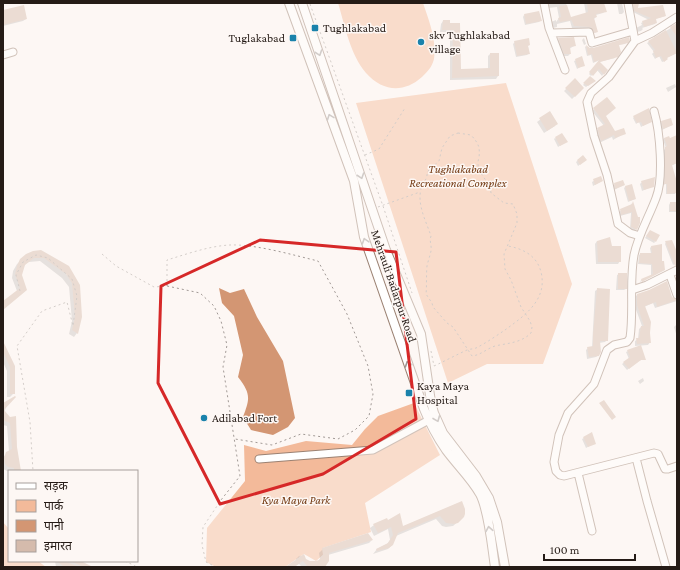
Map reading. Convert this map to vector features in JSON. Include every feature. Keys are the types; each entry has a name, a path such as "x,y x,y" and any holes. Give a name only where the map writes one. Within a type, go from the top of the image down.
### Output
{"main road":[{"name":"Mehrauli Badarpur Road","path":"289,3 354,181 364,237 432,429 446,450 476,487 481,496 485,509 495,567"},
{"name":"Mehrauli Badarpur Road","path":"302,3 386,250 421,334 430,368 431,402 438,423 451,444 476,476 489,498 497,522 505,567"}],"street":[{"path":"544,3 552,33 565,70"},
{"path":"628,3 635,41"},
{"path":"640,236 630,233 618,224 607,175 594,136 587,105 588,98 609,77 635,41 652,33 677,16"},
{"path":"552,33 589,32 592,42 633,31"},
{"path":"3,55 13,52"},
{"path":"654,111 659,132 660,184 634,256 631,331 629,340 614,344 607,350 594,384 568,413 561,429 554,462 556,471 560,475 564,476 656,453 660,457 665,468 668,469 677,466"},
{"path":"632,290 647,285 677,270"},
{"path":"670,274 677,294"},
{"path":"259,459 373,450 429,420"},
{"path":"636,458 666,567"},
{"path":"578,473 592,531"}],"path":[{"path":"310,3 412,294"},
{"path":"364,155 379,149 405,108"},
{"path":"458,133 471,135 480,149 478,165 482,178 488,183 491,193 504,203 513,204 517,214 517,223 504,254 505,269 532,327 531,333 527,337 517,342 485,350 480,355 472,356 453,327 433,307 426,294 426,277 431,251 431,236 421,207 421,192 428,176 427,172 439,161 442,148 450,136 458,133"},
{"path":"372,210 421,192"},
{"path":"167,286 167,260 199,250 230,245 256,247 318,261 347,314 368,366 373,394 369,416 355,430 338,439 301,434 272,445 235,439"},
{"path":"430,345 430,368 468,350 476,348 495,337 522,318 530,310 539,296 542,285 542,275 539,265 534,258 519,248 507,246"},
{"path":"102,254 116,266 154,288 167,286 200,293 214,306 218,316 227,345 224,366 240,476 202,527 202,545 206,562 216,567"},
{"path":"20,291 16,275 23,262 36,255 48,258 72,279 77,296 73,326 67,302 42,311 17,346 30,422 33,470"},
{"path":"127,562 137,567"},
{"path":"153,567 158,567"}],"highlighted area":[{"path":"260,240 396,252 416,419 323,474 220,504 158,383 161,286"}],"green space":[{"path":"338,3 423,3 432,31 435,52 430,69 422,77 408,86 394,88 379,84 366,73 360,65 352,49"},
{"name":"Tughlakabad Recreational Complex","path":"506,83 572,284 543,364 487,364 448,383 356,103"},
{"name":"Kya Maya Park","path":"414,403 440,455 365,503 371,532 323,548 323,555 316,561 304,554 285,567 216,567 206,562 207,528 245,481 244,445 266,451 306,441 352,445 378,416"},
{"path":"3,522 8,528 8,562 39,562 46,567 3,567"}],"water":[{"path":"219,288 230,293 244,289 257,317 283,361 295,418 288,427 273,435 251,430 243,417 248,396 238,377 243,355 234,316 222,303"}],"building":[{"path":"587,3 604,3 607,12 596,14 597,17 594,18 598,32 594,33 591,27 574,26 571,20 560,22 558,18 561,17 559,6 567,5 571,17 588,12"},
{"path":"633,3 639,3 638,8 663,5 666,16 656,19 657,23 644,27 642,21 651,18 634,11"},
{"path":"24,5 27,19 3,25 3,10"},
{"path":"539,11 542,21 526,24 524,14"},
{"path":"443,20 450,20 450,23 460,23 461,69 490,68 490,53 499,53 499,76 452,78 453,30 442,30"},
{"path":"677,23 677,37 670,27"},
{"path":"666,30 677,53 667,58 668,59 664,62 661,56 656,58 653,51 655,50 648,41"},
{"path":"574,37 576,46 570,47 571,54 564,54 558,38"},
{"path":"629,37 630,40 628,43 619,45 621,52 618,57 600,62 608,70 604,75 599,69 593,76 589,72 599,60 594,62 592,54 588,55 586,45 593,48"},
{"path":"529,38 530,45 528,46 530,54 517,56 514,41"},
{"path":"582,56 585,66 578,68 575,59"},
{"path":"590,76 596,81 588,86 583,83"},
{"path":"575,78 584,88 575,97 565,88"},
{"path":"607,97 616,108 606,116 615,131 624,128 626,134 615,138 614,135 601,141 597,128 605,124 593,108"},
{"path":"649,108 652,122 643,126 641,122 637,123 633,116"},
{"path":"550,111 558,124 547,131 539,118"},
{"path":"671,118 673,125 663,129 661,121"},
{"path":"562,133 568,142 560,146 555,137"},
{"path":"677,135 677,163 672,165 677,182 677,193 667,194 667,184 664,184 665,147 667,146 664,138 669,136 670,138"},
{"path":"583,155 587,160 580,165 577,160"},
{"path":"601,176 603,181 595,185 593,179"},
{"path":"655,177 654,187 644,190 641,181"},
{"path":"623,180 625,185 615,189 614,183"},
{"path":"632,184 636,199 629,201 625,186"},
{"path":"633,201 638,217 640,217 640,223 637,230 631,227 632,212 621,215 620,209 632,204"},
{"path":"670,202 677,202 677,211 670,211"},
{"path":"650,230 660,235 656,242 646,236"},
{"path":"610,237 612,246 621,246 621,262 598,262 597,241"},
{"path":"672,240 677,252 677,265 675,266 665,241"},
{"path":"662,244 662,261 664,261 665,270 642,282 641,279 653,274 652,264 639,263 640,253 652,253 651,246"},
{"path":"41,250 69,266 80,285 82,317 78,334 72,330 75,317 72,283 66,274 44,258 34,258 25,265 22,275 27,290 3,310 3,301 20,288 15,274 20,259 33,251"},
{"path":"618,273 627,273 627,289 618,289"},
{"path":"667,281 672,297 677,300 657,307 656,302 645,306 651,322 651,343 637,344 636,338 639,338 641,326 644,326 637,305 637,294"},
{"path":"597,288 610,289 608,341 600,341 601,352 599,356 589,357 587,347 593,346"},
{"path":"3,341 15,366 15,394 10,394 10,367 3,352"},
{"path":"641,345 646,360 641,360 629,369 623,362 630,357 627,350"},
{"path":"15,396 16,397 4,410 10,417 16,416 17,447 21,470 14,470 14,468 8,467 5,464 4,458 6,452 12,449 10,423 3,420 3,403"},
{"path":"604,400 616,417 612,420 599,403"},
{"path":"592,432 596,444 588,447 583,437"},
{"path":"462,501 465,514 458,523 446,523 440,516 398,533 393,545 389,548 377,551 376,549 388,543 393,535 391,527 378,533 373,524 387,518 388,520 400,513 403,526"},
{"path":"368,533 373,540 329,553 329,561 325,567 308,567 303,561 294,567 285,567 300,557 299,555 301,556 304,554 306,559 310,561 319,560 323,555 322,548"},
{"path":"58,562 67,562 77,566 77,567 64,567"},
{"path":"73,562 83,562 93,567 83,567"}],"place":[{"name":"Tughlakabad","path":"315,28"},
{"name":"Tuglakabad","path":"293,38"},
{"name":"skv Tughlakabad village","path":"421,42"},
{"name":"Kaya Maya Hospital","path":"409,393"},
{"name":"Adilabad Fort","path":"204,418"}]}
